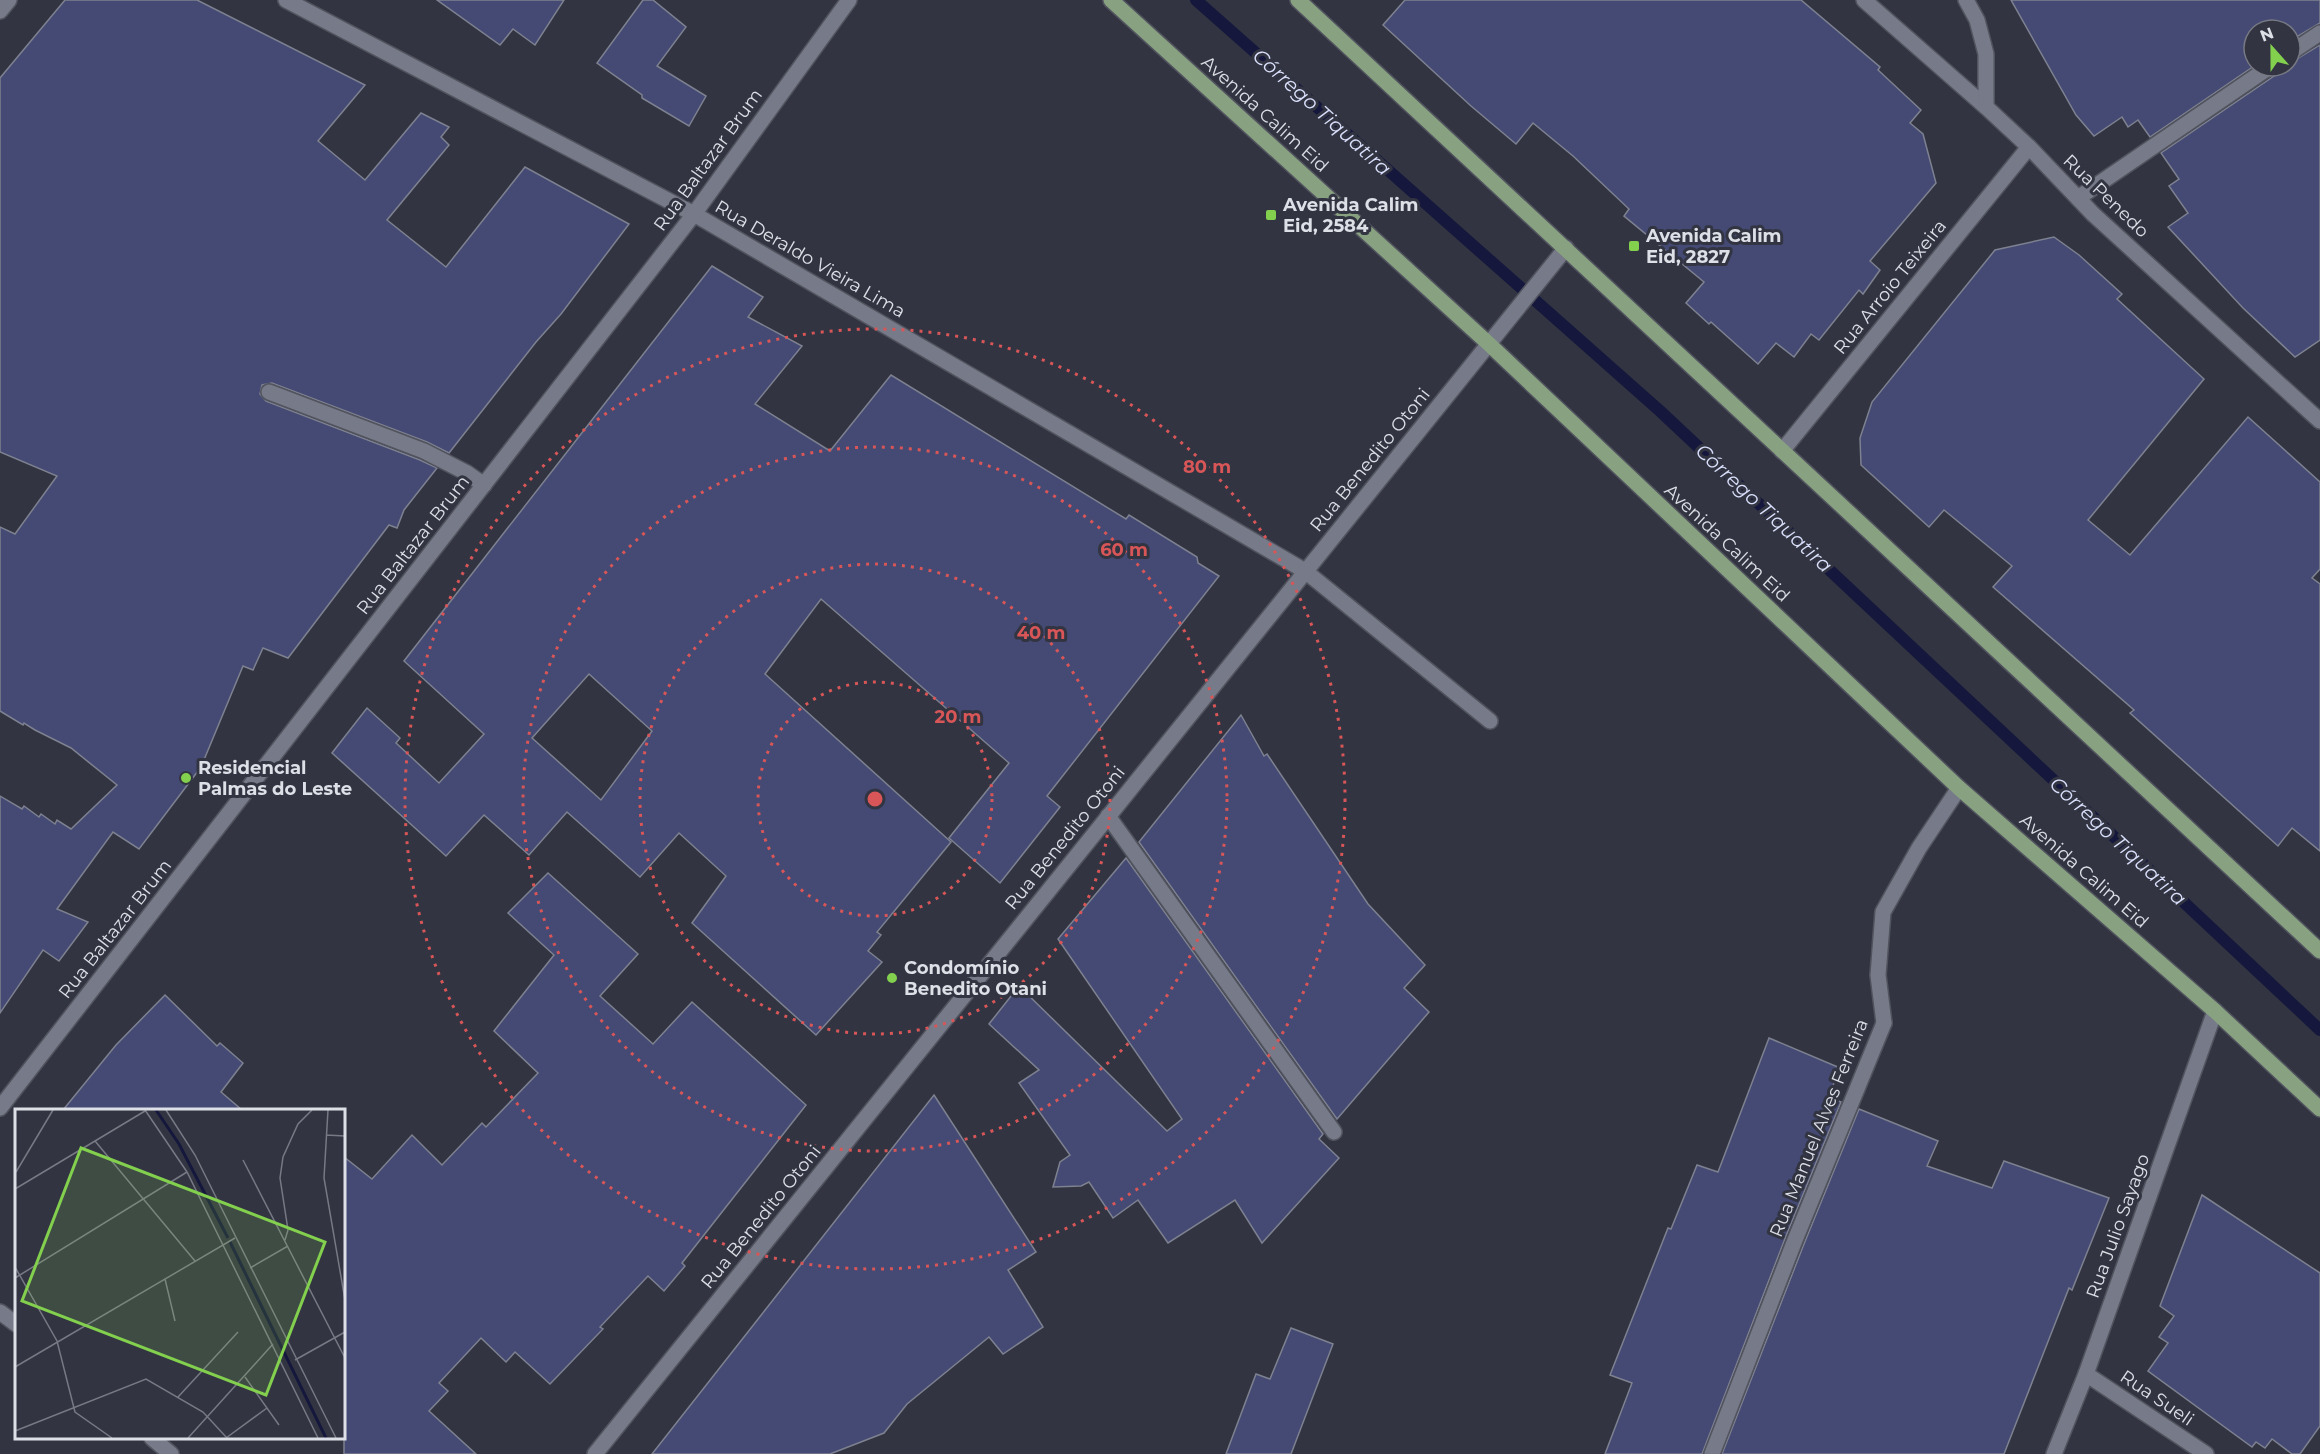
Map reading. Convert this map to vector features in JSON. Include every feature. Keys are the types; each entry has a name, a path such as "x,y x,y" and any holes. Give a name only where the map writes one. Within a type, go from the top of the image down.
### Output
{"main road":[{"name":"Avenida Calim Eid","path":"1112,0 1488,345 1959,788 2215,1011 2320,1109"},
{"path":"1298,0 2320,951"}],"street":[{"path":"0,11 9,0"},
{"name":"Rua Deraldo Vieira Lima","path":"286,0 694,214 1305,571 1490,721"},
{"name":"Rua Baltazar Brum","path":"0,1108 694,214 849,0"},
{"name":"Rua Penedo","path":"1864,0 1986,107 2029,147 2093,214 2320,421"},
{"path":"1966,0 1977,20 1986,54 1986,107"},
{"path":"2302,45 2320,33"},
{"path":"2078,198 2253,78"},
{"name":"Rua Arroio Teixeira","path":"1782,451 2029,147"},
{"name":"Rua Benedito Otoni","path":"595,1454 1566,248"},
{"path":"269,392 424,451 467,473 484,485"},
{"name":"Rua Manuel Alves Ferreira","path":"1712,1454 1795,1240 1884,1023 1878,975 1883,912 1919,848 1959,788"},
{"path":"1108,816 1334,1132"},
{"name":"Rua Julio Sayago","path":"2054,1454 2086,1374 2215,1011"},
{"path":"0,1312 15,1323"},
{"name":"Rua Sueli","path":"2086,1374 2206,1454"},
{"path":"154,1439 171,1454"}],"building":[{"path":"65,0 197,0 365,85 318,141 365,180 421,113 449,127 441,137 449,145 387,220 446,267 525,167 629,224 561,314 536,342 449,453 427,442 272,383 262,385 260,394 266,401 437,468 404,510 397,528 389,525 288,658 263,648 253,670 243,666 201,767 139,849 113,832 57,909 88,922 59,961 43,950 0,1013 0,796 22,809 24,806 39,817 41,814 55,824 57,820 71,829 117,785 71,748 0,711 0,527 15,534 57,476 0,452 0,78"},
{"path":"437,0 564,0 535,45 513,29 500,45"},
{"path":"643,0 653,0 686,27 657,66 706,96 689,126 642,98 642,95 597,63"},
{"path":"1405,0 1801,0 1880,67 1878,70 1921,110 1910,123 1923,134 1936,183 1870,261 1880,270 1863,294 1859,290 1819,340 1811,334 1794,357 1776,343 1758,364 1686,303 1704,282 1624,216 1629,209 1573,156 1533,123 1516,144 1383,25"},
{"path":"2011,0 2320,0 2320,23 2302,34 2302,18 2242,18 2242,74 2150,137 2138,120 2128,127 2122,117 2094,136 2076,115"},
{"path":"2320,45 2320,340 2295,357 2243,308 2168,227 2188,213 2169,186 2179,179 2161,153 2271,78 2302,78 2302,56"},
{"path":"2054,237 2079,255 2122,294 2117,299 2204,379 2088,520 2130,555 2248,417 2320,482 2320,569 2312,578 2320,584 2320,851 2292,828 2278,846 2130,713 2134,710 1993,587 2012,566 1944,510 1929,527 1861,465 1860,438 1872,402 1995,250"},
{"path":"712,266 763,297 748,317 802,346 755,404 830,451 891,375 1126,519 1129,515 1197,557 1198,563 1219,576 1047,796 1060,807 1000,883 949,838 1009,763 821,599 765,674 951,842 877,932 881,935 868,951 882,962 816,1035 692,923 726,876 679,833 640,877 567,812 529,855 484,815 446,856 332,753 367,708 400,738 396,743 439,783 484,734 404,661","holes":["589,674 652,731 601,800 532,738"]},
{"path":"1241,715 1264,756 1267,754 1368,904 1425,965 1404,988 1429,1012 1337,1119 1139,842"},
{"path":"1126,858 1323,1134 1319,1139 1339,1158 1262,1243 1235,1200 1168,1243 1138,1200 1113,1218 1089,1182 1081,1186 1053,1187 1060,1162 1070,1155 1019,1083 1039,1070 989,1024 1019,986 1167,1131 1182,1119 1058,939"},
{"path":"548,873 638,954 600,996 653,1044 692,1002 806,1105 682,1263 685,1266 664,1291 648,1276 600,1327 603,1329 550,1384 515,1352 506,1362 481,1338 439,1383 448,1391 429,1411 476,1454 344,1454 345,1158 372,1179 412,1135 442,1165 482,1123 486,1127 538,1073 494,1031 554,955 508,913"},
{"path":"165,995 217,1046 220,1043 243,1063 221,1092 241,1109 64,1109 116,1045"},
{"path":"1769,1038 1840,1068 1832,1088 1838,1090 1835,1100 1841,1102 1786,1236 1702,1454 1605,1454 1632,1383 1610,1375 1668,1228 1671,1229 1697,1165 1718,1172"},
{"path":"934,1095 1036,1252 1008,1270 1043,1327 1003,1354 989,1337 907,1404 884,1433 830,1454 652,1454"},
{"path":"1859,1109 1938,1141 1927,1166 1992,1188 2004,1161 2109,1198 2072,1290 2069,1288 2004,1454 1722,1454"},
{"path":"2202,1195 2320,1273 2320,1426 2300,1454 2292,1454 2272,1439 2265,1448 2256,1442 2252,1447 2148,1371 2168,1343 2159,1337 2174,1316 2160,1306"},
{"path":"1291,1328 1333,1344 1291,1454 1226,1454 1256,1374 1270,1379"}],"waterway":[{"name":"Córrego Tiquatira","path":"1196,0 1660,411 2320,1030"}],"place":[{"name":"Avenida Calim Eid, 2584","path":"1271,215"},
{"name":"Avenida Calim Eid, 2827","path":"1634,246"},
{"name":"Residencial Palmas do Leste","path":"186,778"},
{"name":"Condomínio Benedito Otani","path":"892,978"}]}
